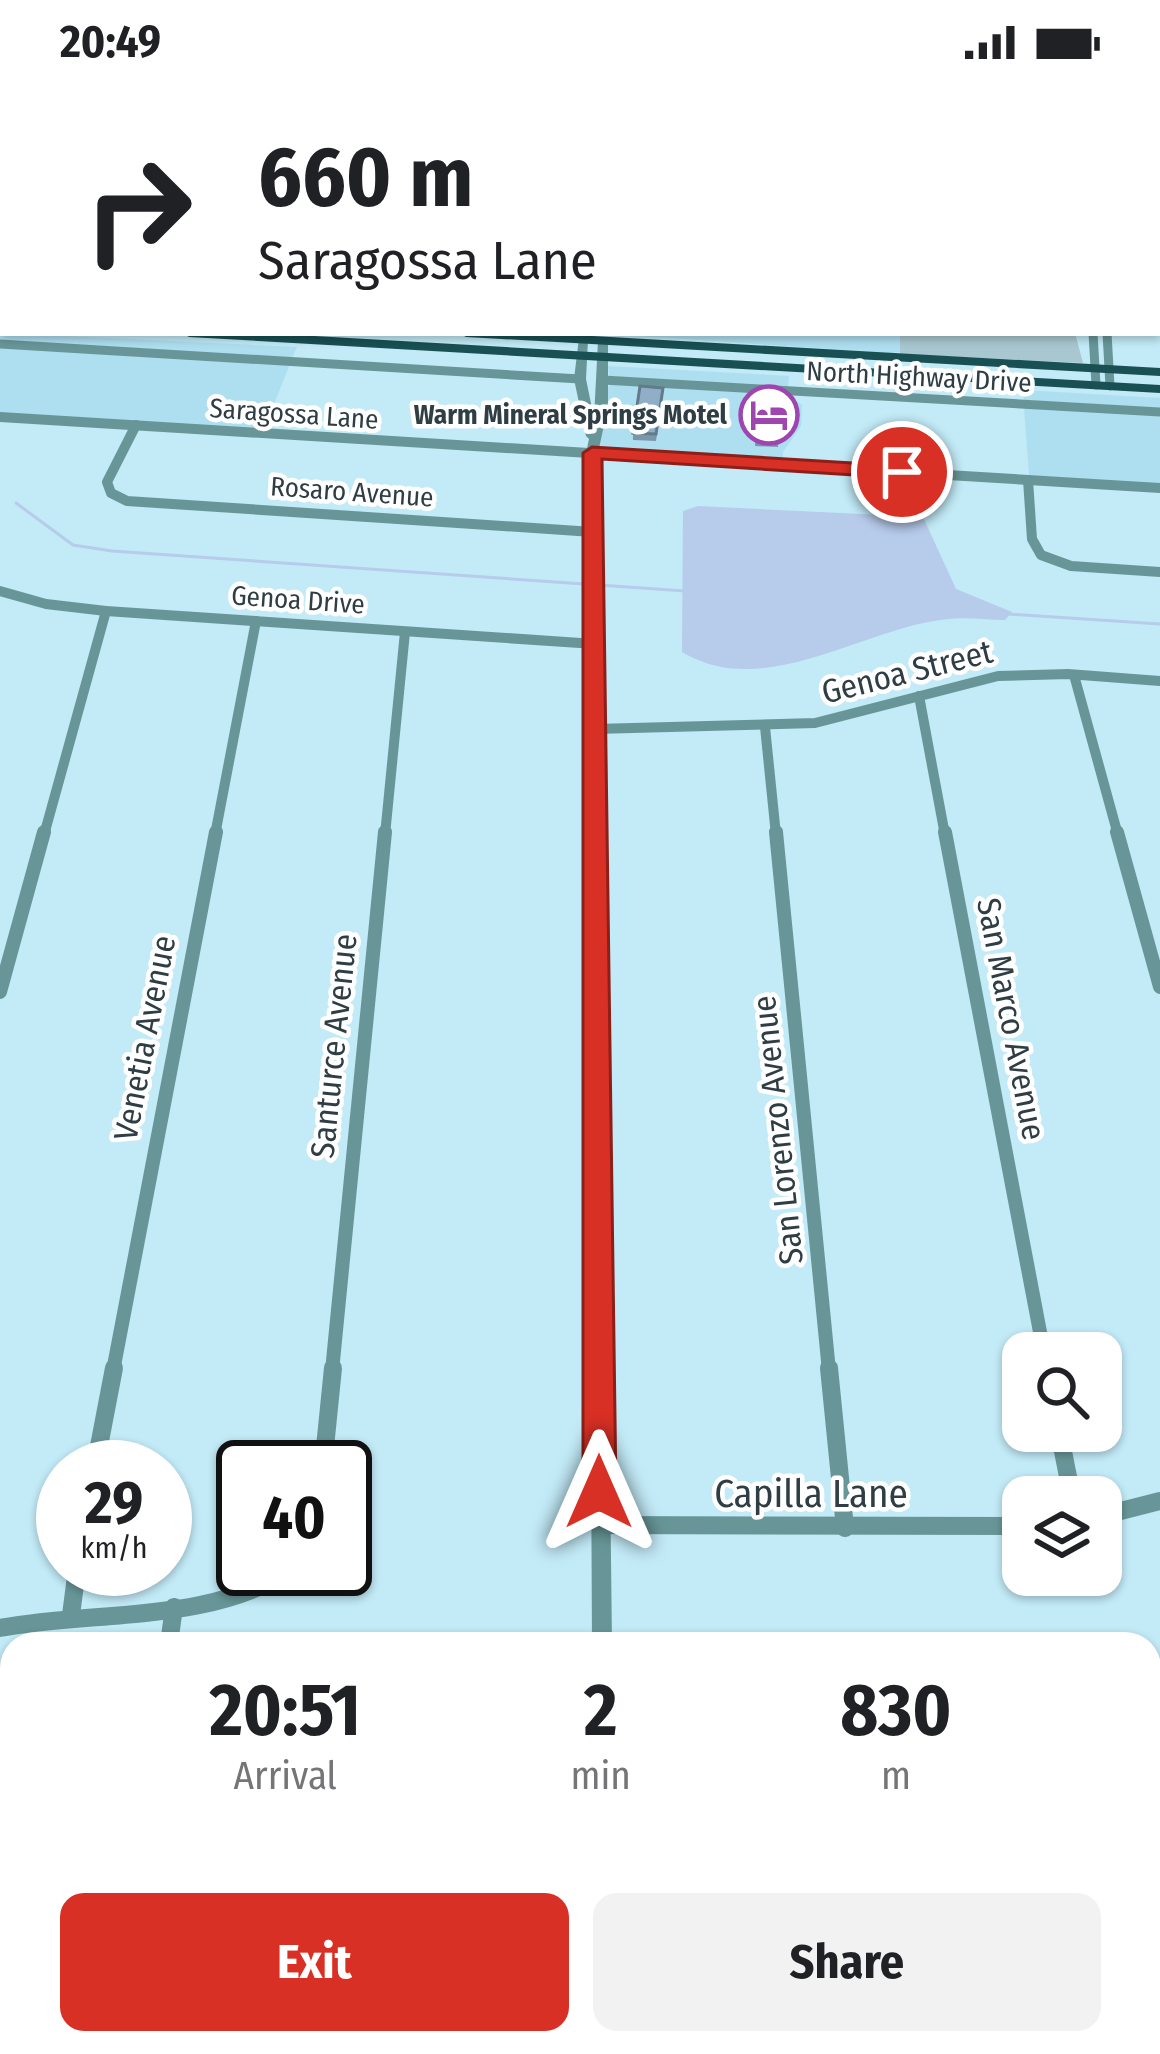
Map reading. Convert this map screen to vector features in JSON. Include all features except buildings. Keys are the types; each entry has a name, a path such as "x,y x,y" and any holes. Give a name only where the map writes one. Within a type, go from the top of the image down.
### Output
{"main road":[{"path":"307,336 602,344 1102,377 1160,389"},
{"path":"501,336 583,343"},
{"path":"1102,377 1160,372"}],"street":[{"path":"1095,336 1102,377"},
{"path":"1102,377 1107,336"},
{"path":"583,343 580,379 593,437"},
{"path":"0,344 580,379"},
{"path":"602,344 603,380 592,453 602,1632"},
{"name":"North Highway Drive","path":"603,380 1160,412"},
{"name":"Saragossa Lane","path":"0,417 1160,488"},
{"name":"Rosaro Avenue","path":"136,425 107,480 110,493 137,502 593,532"},
{"path":"1028,480 1034,547 1046,560 1068,566 1160,572"},
{"name":"Genoa Drive","path":"0,591 46,604 106,611 595,644"},
{"path":"0,992 106,611"},
{"name":"Venetia Avenue","path":"100,1440 256,621"},
{"name":"Santurce Avenue","path":"326,1440 405,632"},
{"path":"1074,675 1160,986"},
{"name":"Genoa Street","path":"596,728 765,728 851,717 991,676 1160,681"},
{"name":"San Marco Avenue","path":"920,696 1040,1332"},
{"name":"San Lorenzo Avenue","path":"765,728 845,1528"},
{"path":"1122,1511 1160,1501"},
{"name":"Capilla Lane","path":"599,1525 1002,1526"},
{"path":"71,1615 73,1596"},
{"path":"0,1628 71,1615 247,1596"},
{"path":"171,1632 174,1606"}],"shaded area":[{"path":"0,336 66,336 297,347 292,358 0,341"},
{"path":"638,336 900,336 900,352"},
{"path":"900,336 1076,336 1083,363 900,354"},
{"path":"0,347 290,364 264,429 0,413"},
{"path":"608,366 789,376 788,387 609,376"},
{"name":"Warm Mineral Springs Motel","path":"609,383 787,394 802,405 801,426 783,452 783,461 599,450"},
{"path":"1023,390 1160,398 1160,408 1024,400"},
{"path":"1024,407 1160,415 1160,485 1029,476"},
{"path":"698,506 923,517 956,589 1012,612 1005,620 955,618 916,625 780,666 714,665 682,652 683,511"}],"waterway":[{"path":"16,503 73,545 112,551 685,591"},
{"path":"1007,614 1160,624"}],"place":[{"name":"Warm Mineral Springs Motel","path":"769,415"}],"route":[{"path":"599,1492 592,453 902,472"}]}
